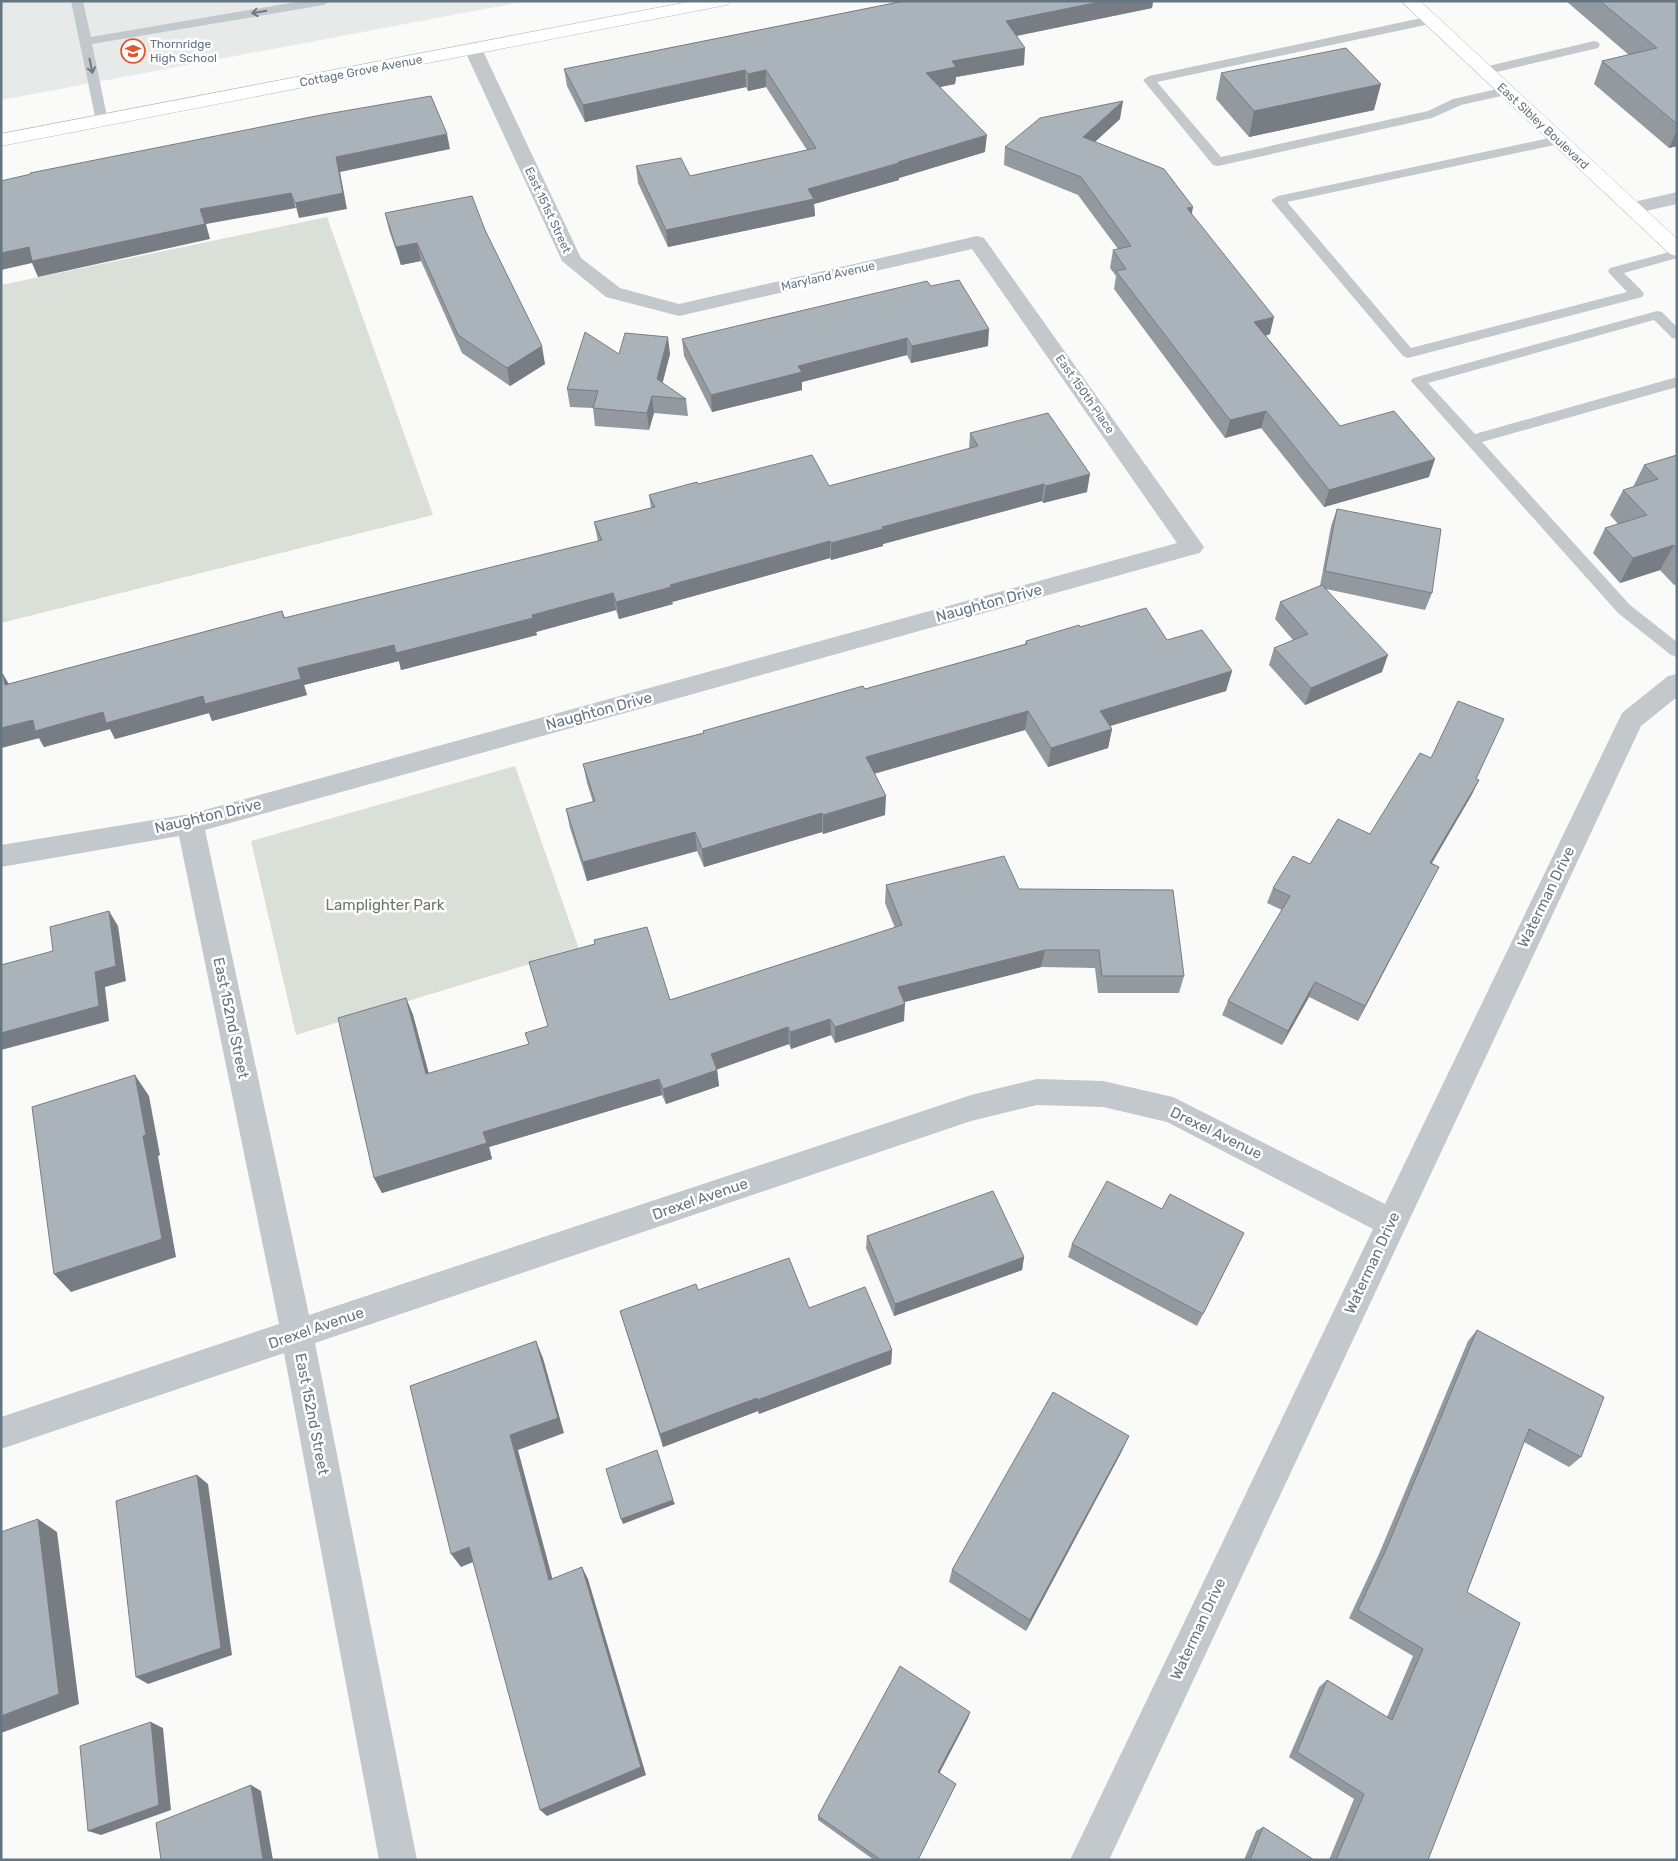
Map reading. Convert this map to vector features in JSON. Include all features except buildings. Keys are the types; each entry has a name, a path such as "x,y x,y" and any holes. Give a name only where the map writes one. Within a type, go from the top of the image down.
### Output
{"main road":[{"name":"Cottage Grove Avenue","path":"1,140 721,1"},
{"name":"East Sibley Boulevard","path":"1410,1 1677,252"}],"street":[{"name":"East 151st Street","path":"473,49 572,261 613,293 679,310"},
{"path":"1632,208 1677,198"},
{"name":"Maryland Avenue","path":"679,310 977,242"},
{"name":"East 150th Place","path":"977,242 1192,547"},
{"name":"Naughton Drive","path":"1,856 190,824 1192,547"},
{"name":"Waterman Drive","path":"1089,1860 1631,720 1677,683"},
{"name":"East 152nd Street","path":"190,824 297,1335 398,1860"},
{"name":"Drexel Avenue","path":"1,1433 971,1108 1037,1092 1103,1094 1173,1110 1391,1223"}],"lane":[{"path":"77,1 102,121"},
{"path":"85,42 324,1"},
{"path":"1431,20 1149,80 1218,162 1432,114 1457,102 1506,91"},
{"path":"1484,71 1594,45"},
{"path":"1559,140 1278,200 1408,352 1637,294 1615,272 1677,252"},
{"path":"1677,335 1657,315 1418,381 1624,609 1677,651"},
{"path":"1472,440 1677,382"}],"shaded area":[{"name":"Thornridge High School","path":"1,1 527,1 1,100"}],"green space":[{"path":"327,217 433,515 1,623 1,285"},
{"name":"Lamplighter Park","path":"515,766 579,949 296,1035 251,841"}],"place":[{"name":"Thornridge High School","path":"133,51"}]}
